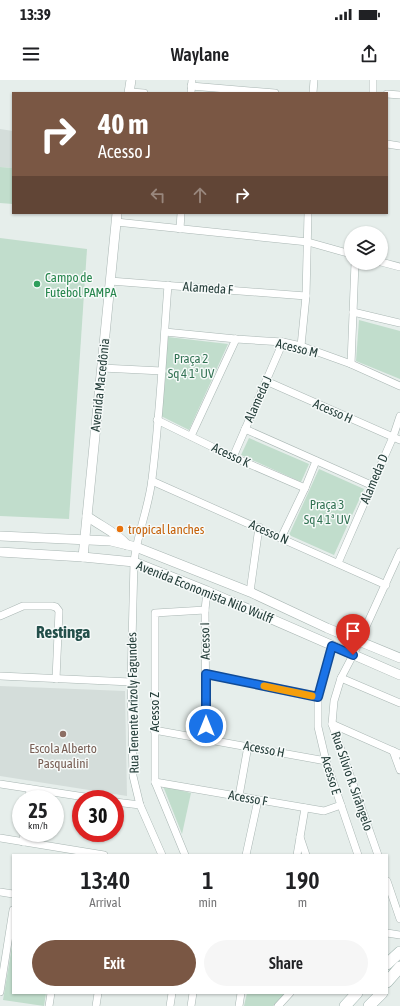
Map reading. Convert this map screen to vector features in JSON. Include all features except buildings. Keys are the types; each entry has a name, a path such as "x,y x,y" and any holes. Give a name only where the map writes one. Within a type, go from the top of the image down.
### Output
{"main road":[{"path":"388,963 400,952"},
{"path":"388,981 400,967"},
{"path":"388,987 400,976"},
{"path":"345,1006 356,994"},
{"path":"369,1006 380,994"}],"street":[{"path":"130,92 131,80"},
{"path":"313,92 314,80"},
{"path":"373,80 373,92"},
{"path":"191,86 263,92"},
{"path":"388,94 400,95"},
{"path":"388,144 400,146"},
{"path":"180,229 181,214"},
{"path":"301,346 306,296 308,214"},
{"path":"116,217 180,229 308,242 344,252"},
{"name":"Avenida Macedônia","path":"83,557 116,217"},
{"path":"388,264 400,267"},
{"path":"351,364 355,270"},
{"name":"Alameda F","path":"110,281 306,296"},
{"path":"87,516 99,526 114,532 132,546 152,481 168,285"},
{"path":"353,312 400,323"},
{"name":"Acesso M","path":"165,332 283,342 301,346 351,364 400,386"},
{"path":"191,436 236,339"},
{"name":"Alameda J","path":"233,457 283,342"},
{"path":"102,368 162,371"},
{"name":"Acesso H","path":"266,381 400,440"},
{"name":"Alameda D","path":"338,562 400,416"},
{"name":"Acesso K","path":"158,420 233,457 305,488"},
{"path":"245,429 372,485"},
{"path":"281,538 316,461"},
{"name":"Acesso N","path":"152,481 338,562 386,585"},
{"path":"250,592 259,528"},
{"name":"Avenida Economista Nilo Wulff","path":"0,536 111,541 132,546 250,592 400,658"},
{"name":"Rua Tenente Arizoly Fagundes","path":"132,546 134,562 131,682 133,776 140,805 162,854"},
{"name":"Avenida Economista Nilo Wulff","path":"0,552 134,562 207,591 400,675"},
{"name":"Rua Sílvio R. Sirângelo","path":"378,854 332,724 334,701 341,678 386,585 400,552"},
{"name":"Acesso I","path":"206,739 205,610 207,591"},
{"path":"0,616 24,606 56,607 59,611 56,679"},
{"name":"Acesso Z","path":"185,854 154,782 155,613 205,610"},
{"name":"Acesso E","path":"332,646 318,697 318,727 326,761 358,854"},
{"path":"206,674 318,697"},
{"path":"0,676 131,682"},
{"path":"341,678 400,703"},
{"path":"332,724 396,753 400,770"},
{"name":"Acesso H","path":"154,730 326,761"},
{"path":"239,796 248,746"},
{"name":"Acesso F","path":"154,782 324,811 341,805"},
{"path":"0,784 72,795"},
{"path":"246,854 258,800"},
{"path":"124,803 140,805"},
{"path":"297,854 305,808"},
{"path":"300,837 306,854"},
{"path":"0,838 12,840"},
{"path":"23,842 98,854"},
{"path":"48,854 49,846"},
{"path":"388,884 400,918"},
{"path":"0,892 12,894"},
{"path":"0,992 12,916"},
{"path":"388,933 400,935"},
{"path":"49,1006 51,994"},
{"path":"96,1006 98,994"},
{"path":"170,1006 172,994"},
{"path":"190,1006 193,994"},
{"path":"239,1006 241,994"},
{"path":"278,1006 289,994"}],"shaded area":[{"path":"0,129 12,131 12,168 0,167"},
{"name":"Escola Alberto Pasqualini","path":"0,686 125,691 127,796 124,796 124,790 89,790 0,776"}],"green space":[{"path":"0,167 12,168 12,204 0,203"},
{"path":"0,238 87,249 69,519 0,516"},
{"path":"359,320 400,331 400,379 356,361"},
{"name":"Praça 2 Sq 4 1ª UV","path":"168,337 228,344 189,430 161,416"},
{"path":"249,438 309,464 301,482 241,455"},
{"name":"Praça 3 Sq 4 1ª UV","path":"319,469 364,489 334,555 289,535"},
{"path":"163,786 191,793 182,834"},
{"path":"12,946 12,994 46,994 44,1006 3,1000"},
{"path":"247,994 284,994 273,1006 244,1006"}],"slow traffic":[{"path":"264,686 312,696"}],"place":[{"name":"Campo de Futebol PAMPA","path":"37,284"},
{"name":"tropical lanches","path":"120,529"},
{"name":"Escola Alberto Pasqualini","path":"63,734"}],"district":[{"name":"Restinga","path":"63,632"}],"route":[{"path":"206,726 206,674 318,697 332,646 353,655"}]}
